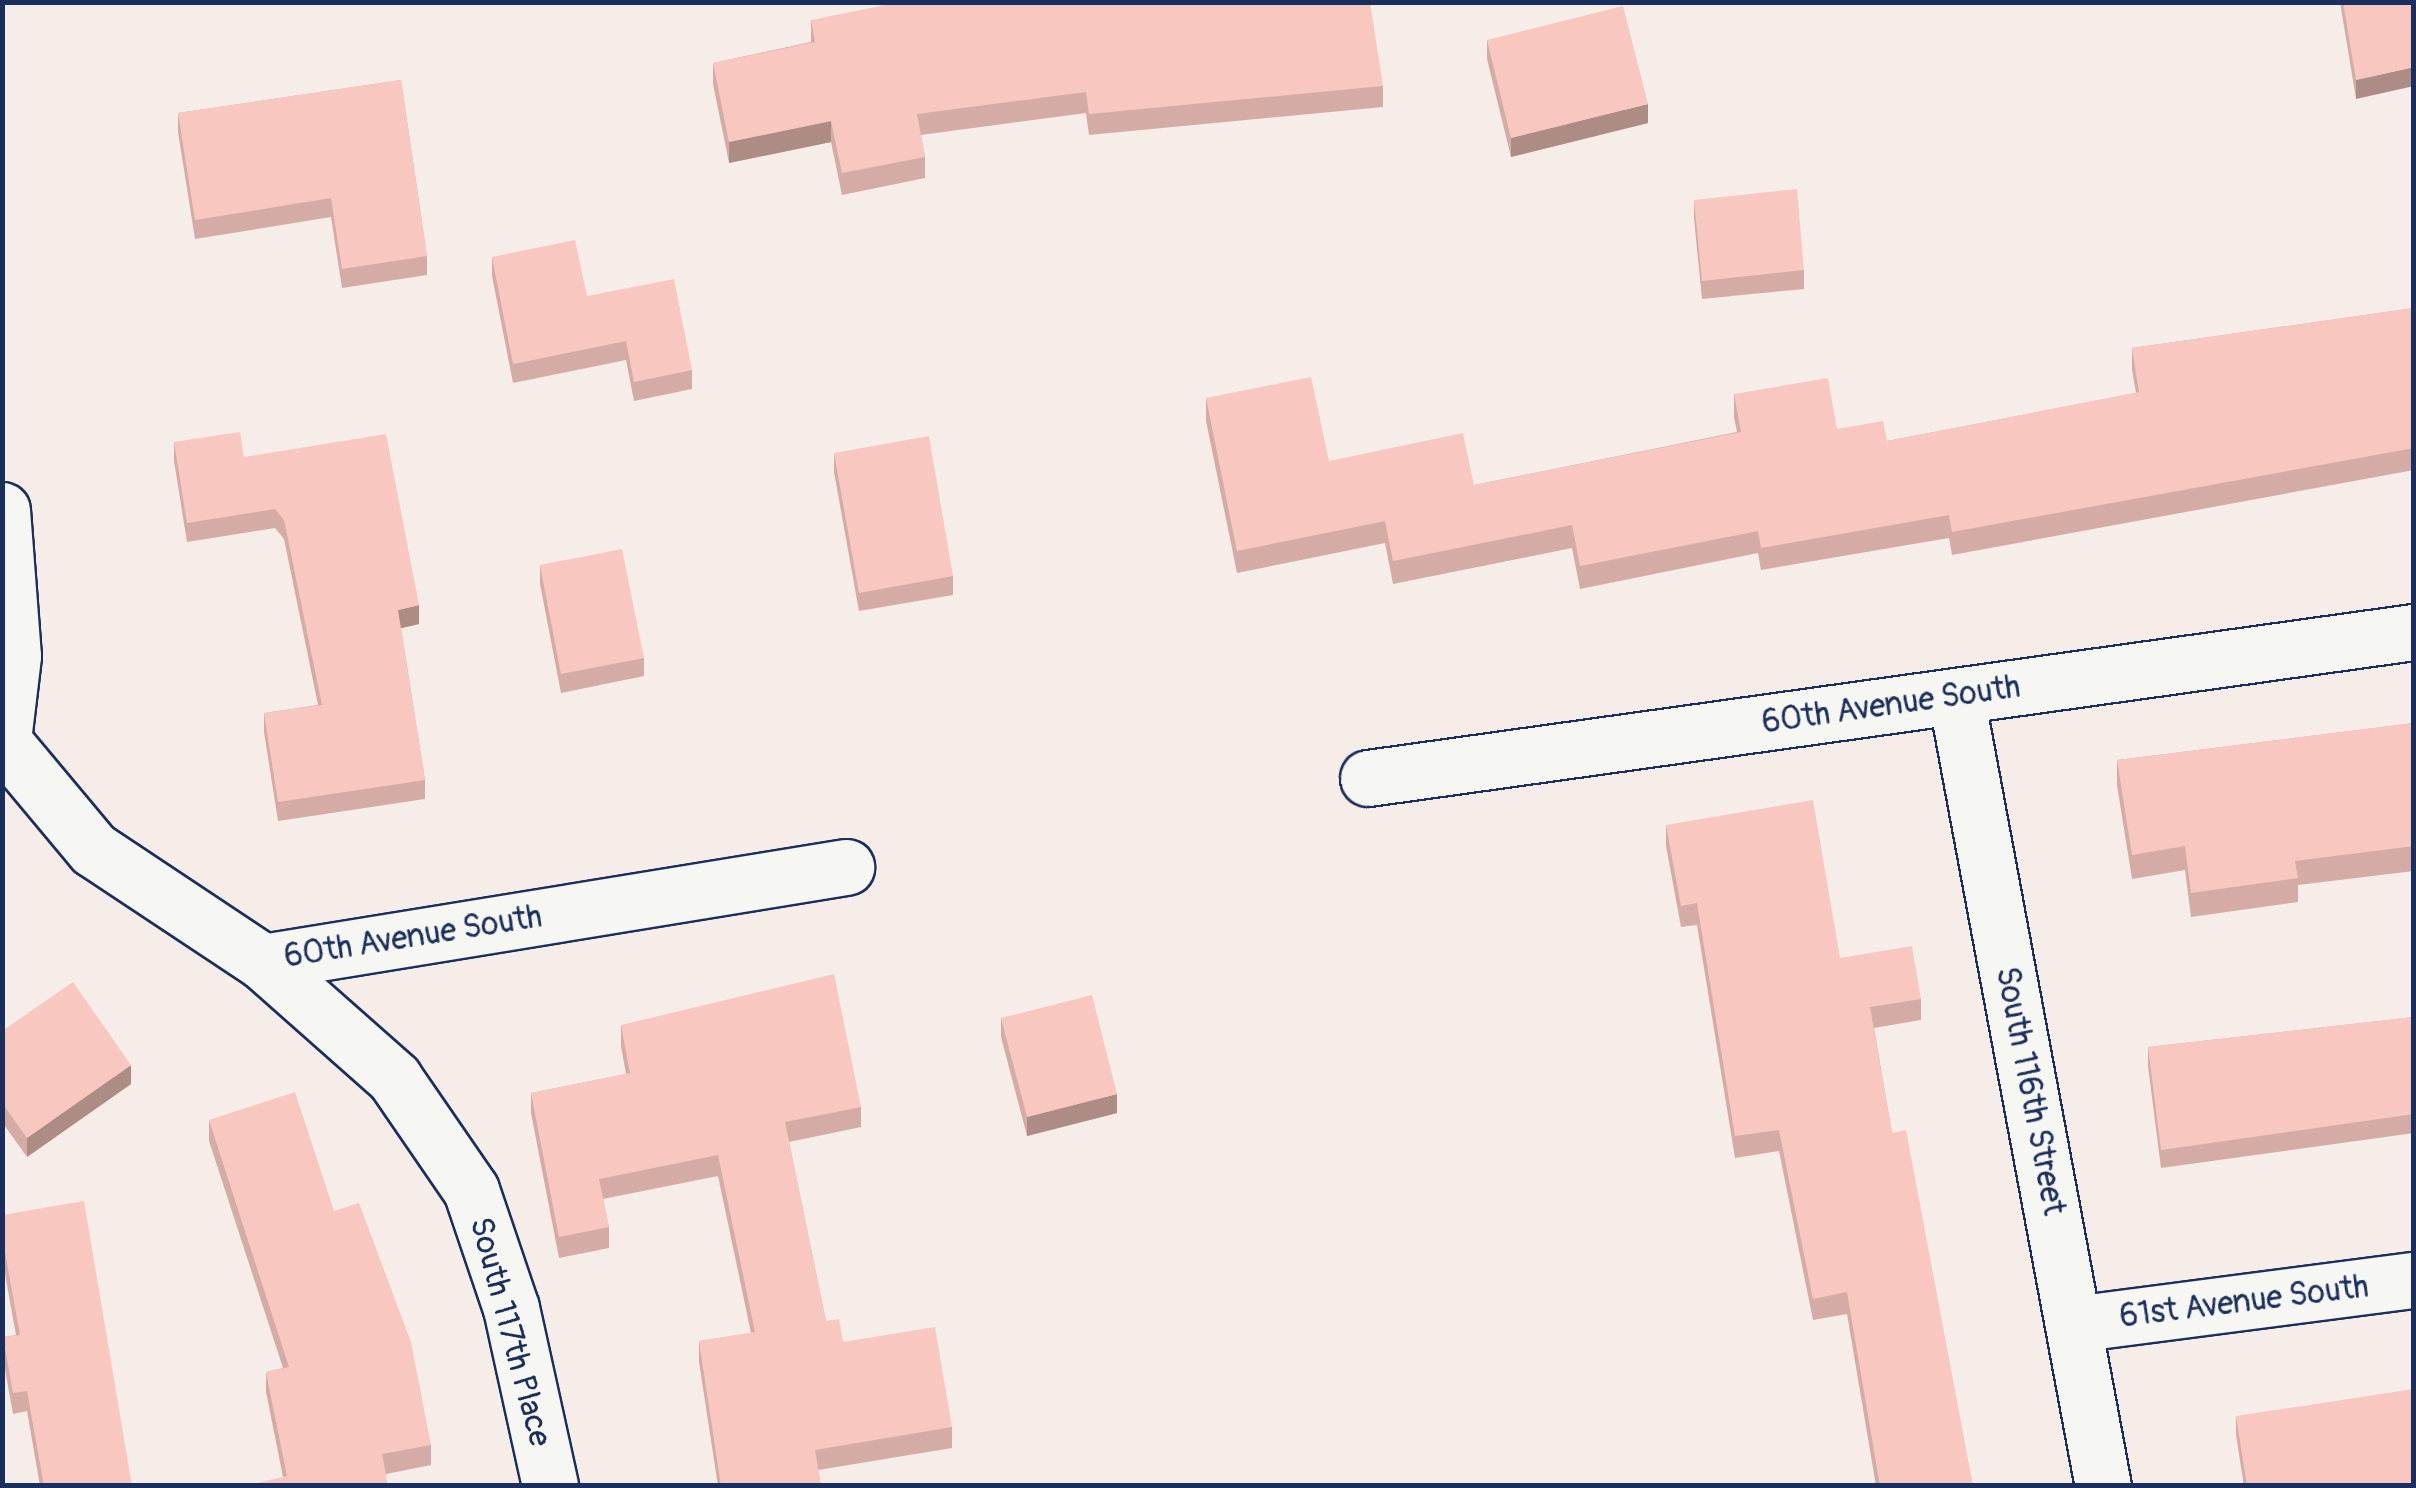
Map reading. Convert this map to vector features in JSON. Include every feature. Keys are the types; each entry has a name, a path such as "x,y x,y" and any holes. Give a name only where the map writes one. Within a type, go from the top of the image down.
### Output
{"street":[{"path":"2,510 12,656 3,740"},
{"name":"60th Avenue South","path":"1368,778 2414,632"},
{"name":"South 116th Street","path":"1956,696 2103,1486"},
{"name":"60th Avenue South","path":"3,740 93,849 263,962 846,867"},
{"name":"South 117th Place","path":"263,962 394,1078 472,1190 511,1308 550,1486"},
{"name":"61st Avenue South","path":"2074,1324 2414,1280"}],"building":[{"path":"900,2 1370,2 1383,86 1089,114 1086,92 917,114 925,157 842,173 831,121 729,142 713,63 815,42 811,20"},
{"path":"2343,2 2414,2 2414,67 2356,80"},
{"path":"1623,6 1648,104 1511,138 1487,40"},
{"path":"401,80 427,256 342,269 331,198 195,220 178,113"},
{"path":"1797,189 1804,270 1702,281 1694,200"},
{"path":"575,240 587,296 674,279 692,370 634,382 626,341 513,364 492,257"},
{"path":"2414,308 2414,448 1952,532 1949,515 1761,548 1758,531 1580,566 1572,525 1393,561 1385,521 1237,551 1206,398 1311,377 1329,461 1463,433 1474,485 1741,432 1734,394 1828,378 1837,429 1883,421 1887,441 2139,392 2132,348"},
{"path":"240,432 244,457 386,434 419,605 398,610 425,780 278,802 264,713 322,705 284,520 275,509 187,523 174,442"},
{"path":"929,436 953,576 859,593 834,453"},
{"path":"622,549 644,658 561,674 540,565"},
{"path":"2414,723 2414,846 2295,861 2298,878 2191,893 2185,846 2132,855 2117,760"},
{"path":"1813,800 1840,958 1912,946 1921,999 1870,1007 1892,1133 1906,1130 1973,1486 1880,1486 1847,1292 1813,1299 1779,1130 1735,1136 1697,903 1681,906 1666,825"},
{"path":"834,974 861,1107 785,1122 826,1321 839,1319 843,1342 935,1327 952,1427 815,1450 821,1486 721,1486 699,1341 755,1332 718,1155 599,1179 609,1227 559,1237 531,1093 630,1073 621,1025"},
{"path":"73,982 131,1065 27,1138 2,1103 2,1031"},
{"path":"1092,995 1117,1094 1027,1117 1001,1018"},
{"path":"2414,1017 2414,1114 2161,1150 2148,1047"},
{"path":"295,1092 334,1211 359,1203 411,1342 431,1445 382,1454 388,1486 244,1486 287,1476 266,1372 289,1367 209,1120"},
{"path":"84,1201 132,1486 44,1486 27,1391 13,1393 3,1337 20,1335 2,1236 2,1215"},
{"path":"2414,1389 2414,1486 2247,1486 2236,1416"}]}
